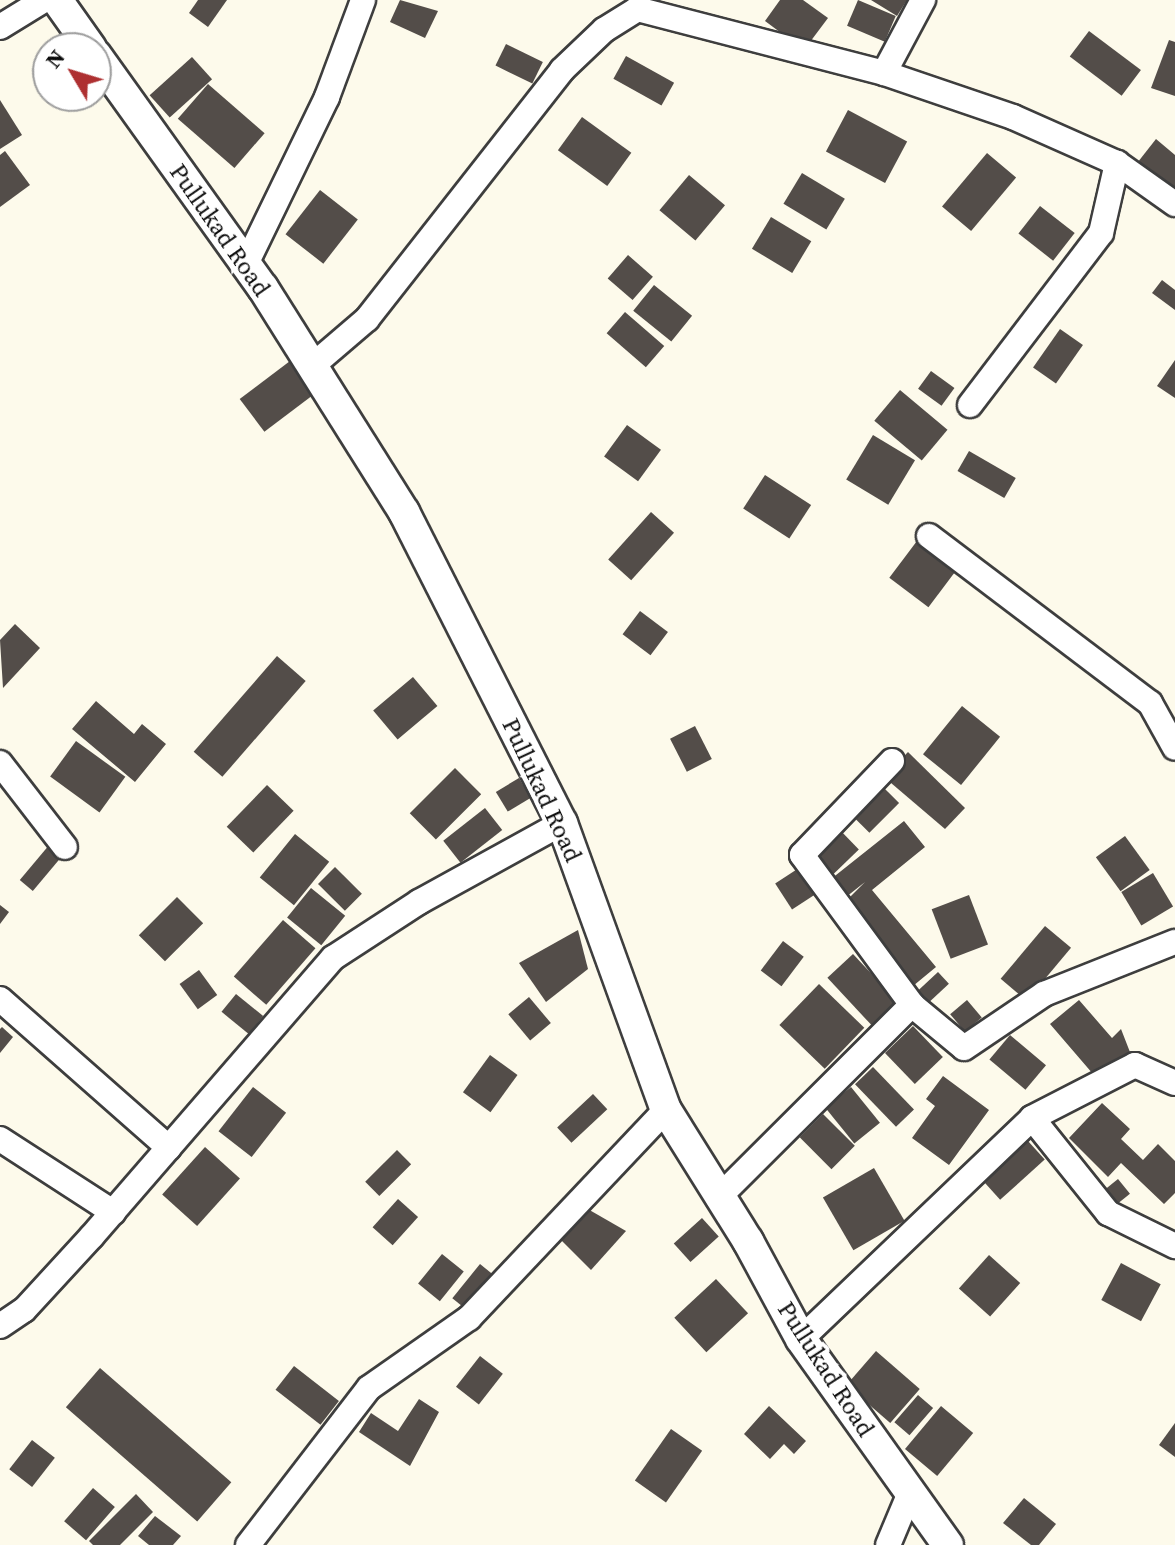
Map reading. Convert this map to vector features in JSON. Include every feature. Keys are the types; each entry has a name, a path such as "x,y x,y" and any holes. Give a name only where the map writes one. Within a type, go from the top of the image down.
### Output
{"street":[{"path":"0,27 44,0"},
{"path":"57,0 80,32"},
{"path":"246,264 327,97 363,0"},
{"path":"884,73 923,0"},
{"path":"312,366 367,319 562,70 604,30 639,5 884,73 1013,117 1117,163 1175,204"},
{"name":"Pullukad Road","path":"112,77 246,264 404,512 562,823 666,1110 801,1339 909,1495 948,1545"},
{"path":"970,405 1101,233 1117,163"},
{"path":"929,536 1134,689 1157,713 1175,748"},
{"path":"892,761 802,855 912,1005 964,1048 1044,994 1175,942"},
{"path":"0,763 65,847"},
{"path":"0,1326 24,1310 113,1212 333,958 419,902 562,823"},
{"path":"0,999 169,1148"},
{"path":"718,1198 912,1005"},
{"path":"801,1339 1032,1118 1135,1065 1175,1083"},
{"path":"248,1545 369,1388 469,1318 666,1110"},
{"path":"1032,1118 1108,1213 1175,1246"},
{"path":"0,1139 113,1212"},
{"path":"888,1545 909,1495"}],"building":[{"path":"198,0 227,0 208,27 189,13"},
{"path":"400,0 438,11 425,38 390,22"},
{"path":"780,0 803,0 828,18 804,50 765,21"},
{"path":"858,0 896,16 885,42 847,26"},
{"path":"871,0 907,0 897,16"},
{"path":"1089,31 1141,70 1122,96 1070,57"},
{"path":"1169,40 1175,42 1175,96 1151,88"},
{"path":"506,44 543,62 532,84 495,66"},
{"path":"626,56 674,83 661,105 613,79"},
{"path":"192,57 212,79 170,117 150,95"},
{"path":"208,84 265,133 234,168 178,119"},
{"path":"0,100 22,135 0,149"},
{"path":"848,110 907,141 885,183 826,151"},
{"path":"582,117 631,153 607,186 558,150"},
{"path":"1156,139 1175,155 1175,186 1169,194 1134,167"},
{"path":"5,151 30,185 0,207 0,155"},
{"path":"987,153 1016,177 971,231 942,207"},
{"path":"802,173 845,199 826,230 783,204"},
{"path":"689,175 725,205 695,240 659,210"},
{"path":"320,190 358,220 323,264 286,234"},
{"path":"1040,206 1075,233 1053,261 1018,234"},
{"path":"771,217 811,241 792,273 752,249"},
{"path":"628,255 653,277 633,300 608,278"},
{"path":"1162,280 1175,290 1175,310 1152,293"},
{"path":"654,285 692,316 671,341 633,311"},
{"path":"625,312 664,346 646,367 607,333"},
{"path":"1060,329 1083,345 1056,384 1033,368"},
{"path":"294,358 319,391 264,432 240,399"},
{"path":"1175,360 1175,398 1157,386"},
{"path":"931,371 954,388 942,406 918,389"},
{"path":"900,390 947,430 922,460 874,421"},
{"path":"627,425 661,450 638,481 604,457"},
{"path":"873,435 915,460 888,505 846,480"},
{"path":"969,451 1016,478 1004,498 958,471"},
{"path":"765,475 811,505 789,539 743,509"},
{"path":"651,512 674,533 631,580 608,560"},
{"path":"923,533 962,562 928,607 889,578"},
{"path":"640,611 668,632 650,655 623,634"},
{"path":"15,624 40,648 3,688 0,640"},
{"path":"277,656 306,681 222,777 194,752"},
{"path":"413,677 437,706 398,740 373,710"},
{"path":"96,701 134,734 142,724 166,744 135,782 72,729"},
{"path":"962,706 1000,737 961,785 923,754"},
{"path":"695,726 712,759 687,772 670,739"},
{"path":"76,741 125,777 99,812 50,777"},
{"path":"908,752 965,808 945,829 884,777"},
{"path":"455,768 481,794 436,839 410,813"},
{"path":"519,778 531,798 508,812 496,792"},
{"path":"880,784 899,803 869,833 850,814"},
{"path":"267,785 294,811 253,852 227,827"},
{"path":"485,808 502,830 460,863 443,841"},
{"path":"904,821 925,847 872,890 936,967 913,986 844,903 865,882 841,901 826,883"},
{"path":"838,828 859,850 829,879 808,857"},
{"path":"295,834 329,862 294,905 260,878"},
{"path":"1125,836 1150,870 1121,891 1096,857"},
{"path":"50,844 63,855 33,891 20,880"},
{"path":"802,866 819,892 792,909 775,883"},
{"path":"335,867 362,894 345,911 318,884"},
{"path":"1153,873 1173,906 1141,925 1121,892"},
{"path":"311,888 345,916 321,945 287,918"},
{"path":"969,895 988,944 951,959 932,909"},
{"path":"177,897 203,923 165,961 139,935"},
{"path":"0,905 9,912 0,924"},
{"path":"283,920 315,948 266,1005 234,977"},
{"path":"1045,926 1071,948 1027,1001 1001,979"},
{"path":"578,930 588,969 546,1002 519,963"},
{"path":"783,941 804,957 781,986 761,971"},
{"path":"853,954 899,1004 874,1028 827,978"},
{"path":"199,970 217,995 198,1009 180,984"},
{"path":"938,972 949,984 928,1003 917,992"},
{"path":"819,984 864,1028 825,1069 779,1025"},
{"path":"236,994 263,1016 249,1034 222,1012"},
{"path":"529,997 551,1023 530,1040 508,1014"},
{"path":"967,1000 982,1018 965,1032 950,1014"},
{"path":"1079,1000 1112,1038 1121,1029 1135,1065 1093,1074 1050,1024"},
{"path":"913,1026 943,1057 915,1084 885,1053"},
{"path":"2,1027 13,1037 0,1053 0,1029"},
{"path":"1010,1035 1046,1065 1025,1090 989,1060"},
{"path":"490,1055 518,1075 490,1112 463,1092"},
{"path":"873,1067 914,1109 896,1127 855,1084"},
{"path":"943,1076 989,1110 949,1165 912,1138 935,1106 926,1099"},
{"path":"253,1087 286,1113 252,1157 219,1131"},
{"path":"851,1087 880,1123 854,1144 825,1108"},
{"path":"593,1094 607,1109 571,1143 557,1127"},
{"path":"1102,1103 1130,1129 1121,1139 1143,1160 1158,1144 1175,1161 1175,1193 1164,1204 1121,1163 1108,1177 1069,1138"},
{"path":"823,1114 855,1146 831,1169 800,1137"},
{"path":"1028,1141 1045,1160 1000,1200 983,1181"},
{"path":"205,1147 240,1178 197,1226 162,1195"},
{"path":"397,1150 411,1164 379,1196 365,1182"},
{"path":"874,1168 904,1221 853,1250 823,1198"},
{"path":"1118,1179 1130,1194 1113,1208 1101,1193"},
{"path":"398,1199 418,1217 393,1245 373,1227"},
{"path":"586,1208 626,1231 591,1270 558,1237"},
{"path":"702,1218 719,1237 690,1262 674,1243"},
{"path":"442,1254 464,1272 440,1301 418,1284"},
{"path":"989,1255 1020,1283 990,1317 959,1288"},
{"path":"1121,1263 1161,1284 1141,1321 1101,1300"},
{"path":"480,1264 497,1278 469,1312 452,1298"},
{"path":"716,1279 748,1313 706,1352 674,1318"},
{"path":"876,1351 920,1389 890,1423 846,1385"},
{"path":"480,1356 503,1374 479,1405 456,1387"},
{"path":"294,1366 339,1401 320,1425 276,1390"},
{"path":"100,1368 231,1482 197,1521 66,1407"},
{"path":"918,1395 933,1408 909,1435 894,1422"},
{"path":"419,1399 439,1412 410,1466 359,1432 371,1413 398,1431"},
{"path":"769,1406 806,1441 794,1454 784,1444 770,1459 744,1434"},
{"path":"941,1406 973,1433 937,1476 905,1449"},
{"path":"1175,1423 1175,1457 1159,1445"},
{"path":"671,1429 702,1451 666,1502 635,1481"},
{"path":"32,1440 55,1458 32,1487 9,1469"},
{"path":"93,1488 115,1507 86,1540 64,1521"},
{"path":"136,1494 153,1512 120,1545 93,1545 89,1541"},
{"path":"1024,1498 1056,1524 1039,1545 1031,1545 1003,1523"},
{"path":"155,1516 181,1536 173,1545 149,1545 138,1536"}]}
